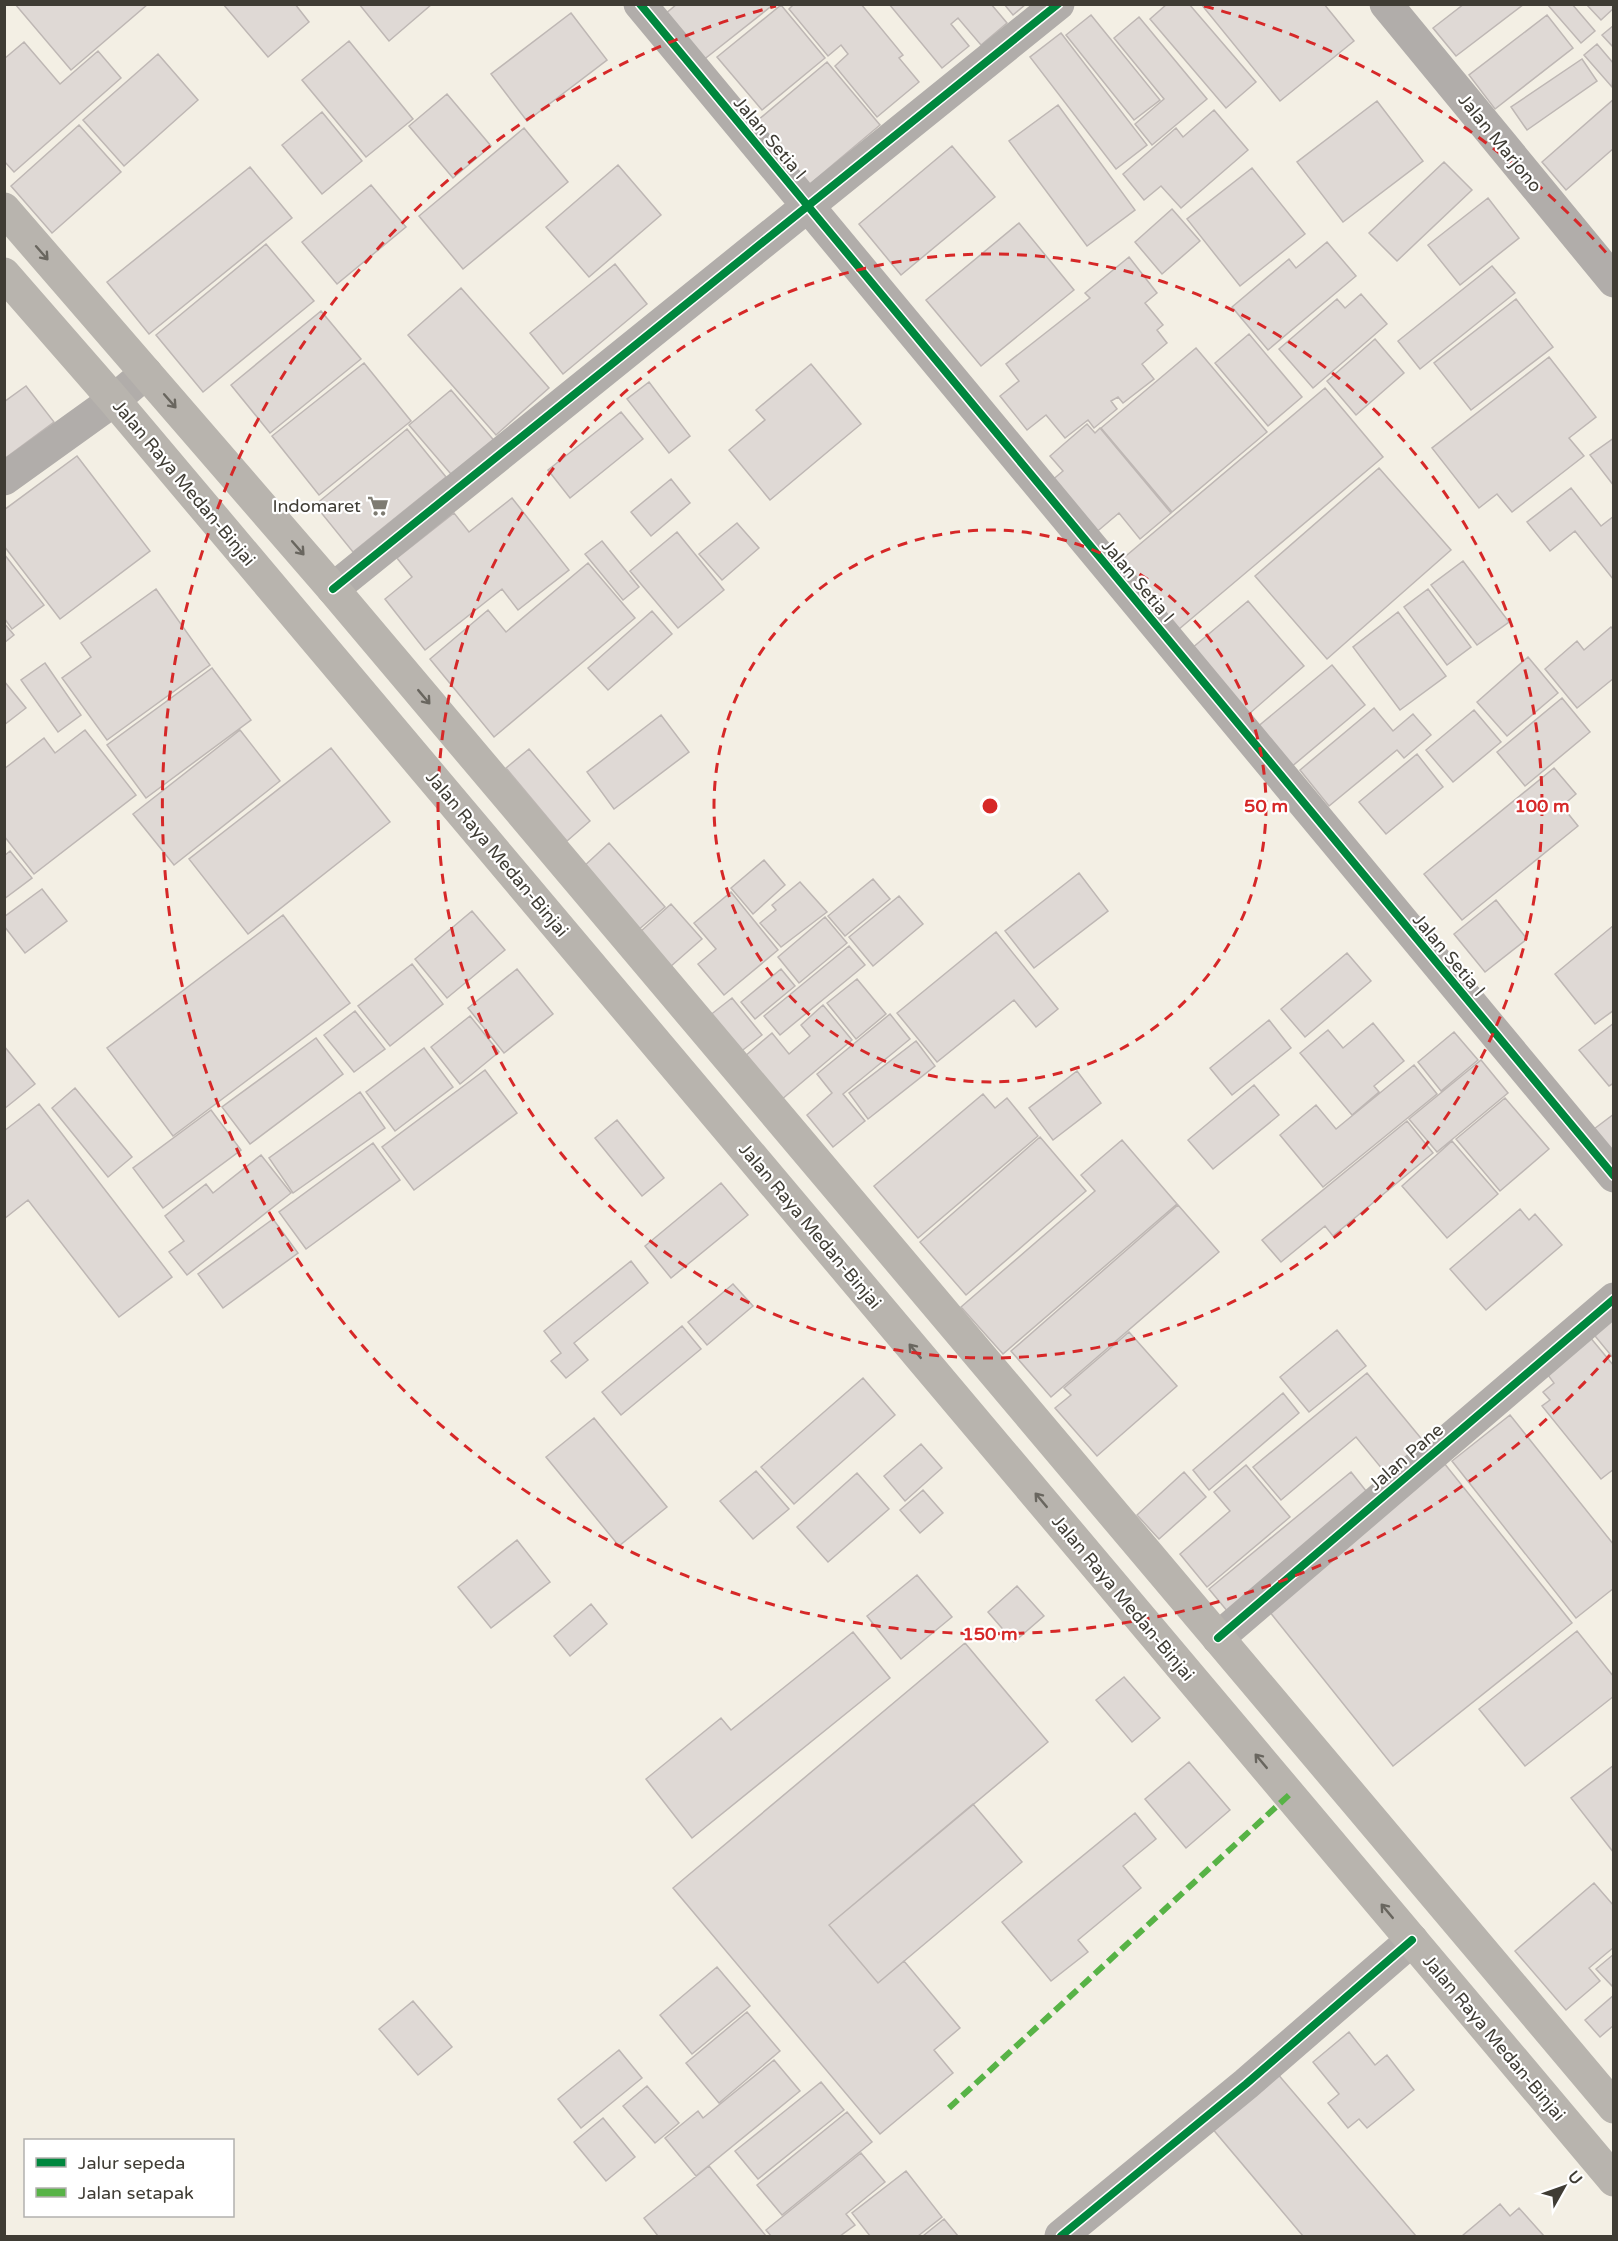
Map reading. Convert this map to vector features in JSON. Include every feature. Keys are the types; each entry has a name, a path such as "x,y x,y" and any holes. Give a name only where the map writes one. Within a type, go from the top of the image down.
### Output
{"highway":[{"path":"4,209 333,589 1611,2105 1573,2132"},
{"name":"Jalan Raya Medan-Binjai","path":"4,274 114,400 1614,2180"}],"street":[{"name":"Jalan Setia I","path":"640,4 1614,1176"},
{"path":"333,589 1058,4"},
{"name":"Jalan Marjono","path":"1386,4 1614,281"},
{"path":"4,479 114,400 146,373"},
{"name":"Jalan Pane","path":"1218,1638 1614,1299"},
{"path":"1061,2236 1237,2091 1412,1940"}],"building":[{"path":"15,4 148,4 71,70"},
{"path":"223,4 295,4 309,22 268,57"},
{"path":"359,4 432,4 389,41"},
{"path":"677,4 774,4 697,65 664,15"},
{"path":"794,4 861,4 903,55 899,58 919,82 877,117 835,66 848,54 841,45 828,56 789,9"},
{"path":"889,4 991,4 1007,23 981,45 958,18 951,24 969,46 942,68"},
{"path":"1004,4 1026,4 1013,15"},
{"path":"1167,4 1189,4 1256,82 1226,108 1150,19"},
{"path":"1201,4 1324,4 1354,41 1280,101"},
{"path":"1464,4 1524,4 1456,56 1433,28"},
{"path":"1547,4 1572,4 1595,31 1581,43"},
{"path":"1586,4 1614,4 1614,8 1601,20"},
{"path":"781,5 825,58 762,110 717,57"},
{"path":"571,13 607,60 527,121 491,74"},
{"path":"1091,15 1160,100 1134,120 1066,35"},
{"path":"1547,15 1573,48 1495,109 1469,75"},
{"path":"1139,17 1207,99 1152,145 1135,124 1164,99 1114,38"},
{"path":"1614,25 1614,48 1602,35"},
{"path":"1061,33 1147,145 1116,169 1030,57"},
{"path":"349,41 413,119 366,157 302,80"},
{"path":"24,42 60,84 98,51 121,78 14,172 4,161 4,59"},
{"path":"1597,44 1614,64 1612,87 1584,55"},
{"path":"158,54 198,100 124,166 83,120"},
{"path":"1582,59 1597,81 1527,130 1511,107"},
{"path":"827,62 880,125 798,194 745,131"},
{"path":"447,94 491,146 453,178 409,126"},
{"path":"1614,99 1614,148 1566,190 1542,162"},
{"path":"1377,101 1423,161 1343,222 1297,162"},
{"path":"1058,105 1135,210 1087,246 1009,141"},
{"path":"1214,110 1248,150 1181,208 1161,186 1144,200 1123,174 1176,128 1183,137"},
{"path":"322,112 362,161 322,194 282,145"},
{"path":"79,125 121,172 52,233 11,186"},
{"path":"524,128 568,182 463,269 419,216"},
{"path":"952,146 995,197 901,275 859,224"},
{"path":"1444,162 1472,190 1397,261 1369,233"},
{"path":"618,165 661,215 589,277 546,227"},
{"path":"250,167 292,218 149,334 107,282"},
{"path":"1252,168 1305,234 1240,286 1187,219"},
{"path":"371,185 406,227 337,284 302,242"},
{"path":"1488,198 1519,238 1460,285 1428,245"},
{"path":"1172,209 1200,241 1162,274 1135,242"},
{"path":"1019,223 1074,290 981,366 926,300"},
{"path":"1327,242 1356,276 1268,350 1232,307 1289,259 1296,268"},
{"path":"266,244 314,301 203,392 156,335"},
{"path":"1129,257 1157,293 1145,303 1163,325 1157,330 1167,343 1142,364 1154,379 1123,403 1118,397 1111,401 1117,409 1094,428 1088,420 1065,438 1046,415 1027,430 1000,396 1019,381 1006,364 1090,298 1085,293"},
{"path":"615,264 647,304 563,374 530,333"},
{"path":"1492,266 1515,293 1420,369 1398,341"},
{"path":"461,288 549,388 496,435 408,335"},
{"path":"1361,294 1387,324 1313,388 1279,349 1337,299 1345,308"},
{"path":"1516,299 1553,347 1471,410 1434,363"},
{"path":"321,311 361,359 270,433 231,385"},
{"path":"1249,334 1302,397 1268,426 1215,363"},
{"path":"1375,339 1404,373 1356,415 1327,381"},
{"path":"1196,348 1267,432 1172,512 1101,428"},
{"path":"1549,357 1596,417 1569,438 1584,456 1512,512 1497,494 1479,508 1432,448"},
{"path":"364,363 411,421 319,495 272,436"},
{"path":"811,364 861,424 770,500 729,450 765,420 756,410"},
{"path":"649,382 690,436 669,453 627,399"},
{"path":"26,386 54,422 4,459 4,402"},
{"path":"1325,388 1383,457 1172,635 1114,566"},
{"path":"451,390 497,444 456,480 409,425"},
{"path":"621,412 643,439 570,498 548,470"},
{"path":"1087,424 1095,433 1100,428 1171,513 1140,539 1119,513 1087,540 1044,487 1063,471 1050,456"},
{"path":"407,429 446,477 353,552 315,505"},
{"path":"1614,438 1614,486 1590,455"},
{"path":"77,456 150,551 60,619 4,546 4,510"},
{"path":"1379,468 1451,550 1327,659 1255,576"},
{"path":"671,479 690,503 651,536 631,512"},
{"path":"1571,488 1601,526 1614,516 1613,579 1575,531 1550,551 1527,522"},
{"path":"512,498 569,570 518,610 502,589 425,650 385,599 412,577 397,558 454,513 469,532"},
{"path":"737,523 759,548 722,580 699,554"},
{"path":"677,532 724,590 678,628 630,571"},
{"path":"602,541 639,587 623,600 585,554"},
{"path":"4,554 44,605 12,629 4,618"},
{"path":"1463,561 1509,622 1477,645 1431,585"},
{"path":"588,563 635,618 494,737 430,659 488,610 506,632"},
{"path":"156,589 210,665 107,740 62,678 91,657 81,643"},
{"path":"1428,589 1471,647 1447,665 1404,607"},
{"path":"1248,601 1304,666 1242,720 1185,654"},
{"path":"652,611 672,634 608,690 588,668"},
{"path":"1398,612 1446,676 1400,710 1353,647"},
{"path":"4,623 14,635 4,643"},
{"path":"1611,627 1614,630 1614,678 1577,708 1545,669 1577,641 1584,650"},
{"path":"1528,657 1558,693 1507,736 1477,702"},
{"path":"45,663 81,715 58,732 21,680"},
{"path":"1332,665 1365,705 1290,768 1256,728"},
{"path":"212,668 251,720 146,798 107,745"},
{"path":"4,681 26,708 4,725"},
{"path":"1562,698 1590,732 1525,786 1497,752"},
{"path":"1374,708 1393,731 1413,714 1431,735 1404,758 1397,750 1329,806 1300,770"},
{"path":"1474,710 1501,742 1453,782 1426,750"},
{"path":"661,715 689,752 614,809 587,772"},
{"path":"85,730 136,795 34,874 4,836 4,769 44,738 55,753"},
{"path":"240,730 280,781 174,865 133,814"},
{"path":"331,748 390,822 248,934 189,859"},
{"path":"529,749 590,821 567,841 506,768"},
{"path":"1417,754 1443,787 1386,834 1359,802"},
{"path":"1554,768 1576,794 1562,806 1578,826 1462,920 1424,874"},
{"path":"609,843 665,907 637,931 582,868"},
{"path":"10,851 32,878 4,899 4,856"},
{"path":"764,860 785,885 753,914 731,888"},
{"path":"1079,873 1108,911 1034,968 1005,931"},
{"path":"873,879 890,899 845,936 828,916"},
{"path":"800,882 827,912 781,947 760,923 776,910 772,905"},
{"path":"42,889 67,921 25,953 4,926 4,917"},
{"path":"731,892 778,950 724,995 698,964 716,949 694,923"},
{"path":"899,896 923,924 873,966 849,937"},
{"path":"1496,900 1527,939 1485,972 1454,934"},
{"path":"671,904 702,939 670,967 639,933"},
{"path":"472,911 505,950 447,998 415,959"},
{"path":"283,915 350,1003 173,1136 107,1048"},
{"path":"825,917 847,943 799,983 778,957"},
{"path":"1614,925 1614,1010 1595,1024 1555,974"},
{"path":"996,932 1058,1009 1036,1027 1014,1000 937,1062 897,1013"},
{"path":"849,946 865,965 780,1035 764,1016"},
{"path":"1347,953 1371,981 1305,1037 1281,1009"},
{"path":"412,964 443,1004 390,1046 358,1006"},
{"path":"517,969 553,1014 504,1053 468,1008"},
{"path":"781,969 795,986 755,1019 741,1002"},
{"path":"857,979 886,1014 856,1039 827,1003"},
{"path":"732,998 762,1035 739,1053 709,1016"},
{"path":"823,1005 852,1040 781,1100 744,1057 772,1033 789,1054 810,1036 801,1025"},
{"path":"355,1011 385,1049 354,1072 324,1035"},
{"path":"890,1014 910,1039 843,1094 865,1121 833,1147 807,1115 832,1093 817,1074"},
{"path":"470,1016 499,1052 460,1084 431,1047"},
{"path":"1269,1020 1291,1048 1232,1095 1210,1068"},
{"path":"1373,1023 1404,1061 1374,1086 1379,1092 1352,1115 1300,1053 1328,1030 1343,1048"},
{"path":"1614,1023 1614,1083 1609,1086 1579,1050"},
{"path":"1454,1032 1478,1060 1441,1091 1418,1062"},
{"path":"316,1038 343,1074 250,1144 222,1107"},
{"path":"916,1041 935,1066 868,1119 849,1093"},
{"path":"4,1046 35,1084 4,1109"},
{"path":"424,1048 453,1087 395,1131 366,1092"},
{"path":"1481,1060 1508,1093 1437,1152 1409,1119"},
{"path":"1414,1065 1437,1094 1323,1187 1280,1135 1316,1105 1336,1129"},
{"path":"485,1070 517,1113 414,1190 382,1147"},
{"path":"1077,1071 1101,1103 1053,1140 1029,1108"},
{"path":"1254,1085 1279,1115 1213,1169 1188,1140"},
{"path":"75,1088 132,1157 108,1177 52,1108"},
{"path":"360,1092 385,1128 293,1193 269,1158"},
{"path":"983,1094 995,1108 1007,1098 1038,1136 918,1238 874,1186"},
{"path":"1505,1098 1549,1149 1500,1191 1456,1139"},
{"path":"39,1104 172,1277 119,1317 28,1200 4,1219 4,1131"},
{"path":"211,1110 241,1150 163,1208 133,1168"},
{"path":"1614,1114 1614,1168 1586,1135"},
{"path":"617,1120 664,1178 642,1196 595,1138"},
{"path":"1407,1121 1433,1153 1333,1236 1325,1226 1281,1262 1262,1240"},
{"path":"1040,1137 1086,1191 966,1295 920,1242"},
{"path":"1122,1140 1177,1204 1003,1354 961,1307 1095,1191 1081,1175"},
{"path":"1452,1141 1498,1194 1447,1238 1402,1186"},
{"path":"373,1143 400,1180 306,1249 279,1212"},
{"path":"261,1155 291,1193 187,1275 169,1252 184,1241 165,1216 206,1184 213,1193"},
{"path":"721,1183 748,1215 671,1278 645,1246"},
{"path":"1178,1205 1219,1252 1051,1397 1011,1351"},
{"path":"1520,1209 1529,1220 1535,1214 1562,1245 1486,1310 1450,1269"},
{"path":"273,1219 298,1253 223,1308 198,1274"},
{"path":"631,1261 648,1283 574,1343 588,1360 566,1378 551,1361 561,1353 544,1331"},
{"path":"733,1284 753,1306 707,1345 688,1322"},
{"path":"1614,1312 1614,1359 1591,1331"},
{"path":"682,1326 701,1349 621,1415 602,1392"},
{"path":"1337,1330 1366,1366 1309,1412 1280,1377"},
{"path":"1129,1332 1177,1386 1097,1456 1055,1408 1071,1395 1064,1388"},
{"path":"1589,1336 1614,1366 1614,1469 1601,1479 1542,1406 1550,1400 1543,1392 1554,1383 1545,1371"},
{"path":"1367,1373 1429,1448 1392,1481 1356,1437 1281,1500 1253,1467"},
{"path":"863,1378 895,1415 794,1504 761,1467"},
{"path":"1283,1393 1299,1413 1209,1490 1193,1470"},
{"path":"1510,1415 1614,1545 1614,1588 1576,1618 1452,1461"},
{"path":"594,1418 667,1507 619,1546 546,1457"},
{"path":"921,1444 942,1468 905,1501 884,1476"},
{"path":"1444,1463 1572,1623 1393,1766 1265,1606"},
{"path":"1246,1465 1290,1517 1207,1587 1180,1554 1230,1511 1214,1492"},
{"path":"756,1471 789,1509 753,1539 720,1501"},
{"path":"1184,1472 1206,1497 1159,1539 1137,1515"},
{"path":"1351,1472 1374,1501 1233,1618 1209,1589"},
{"path":"857,1473 889,1509 828,1562 797,1527"},
{"path":"923,1490 943,1513 920,1533 900,1510"},
{"path":"517,1540 550,1582 491,1628 458,1587"},
{"path":"917,1575 952,1617 901,1659 867,1616"},
{"path":"1017,1586 1044,1616 1014,1642 988,1612"},
{"path":"591,1604 607,1624 570,1656 554,1636"},
{"path":"1577,1631 1614,1677 1614,1696 1525,1766 1479,1709"},
{"path":"853,1632 890,1678 692,1838 646,1779 721,1718 731,1730"},
{"path":"965,1643 1048,1742 829,1925 878,1983 904,1961 960,2028 934,2050 953,2073 880,2134 673,1888"},
{"path":"1124,1677 1160,1718 1132,1742 1096,1700"},
{"path":"1189,1762 1230,1810 1186,1848 1145,1799"},
{"path":"1614,1765 1614,1853 1571,1798"},
{"path":"973,1804 1022,1862 878,1983 829,1925"},
{"path":"1135,1813 1156,1839 1123,1866 1141,1888 1078,1940 1088,1952 1051,1981 1002,1922"},
{"path":"1594,1883 1614,1906 1614,1947 1589,1968 1600,1981 1566,2010 1515,1951"},
{"path":"1614,1954 1614,1988 1596,1969"},
{"path":"717,1967 750,2006 692,2054 660,2015"},
{"path":"1614,1995 1614,2025 1600,2037 1585,2020"},
{"path":"413,2001 452,2047 418,2075 379,2029"},
{"path":"747,2012 780,2051 719,2103 686,2063"},
{"path":"1349,2032 1375,2065 1387,2055 1414,2090 1367,2128 1359,2119 1348,2128 1328,2103 1339,2094 1313,2062"},
{"path":"619,2050 642,2078 581,2128 558,2099"},
{"path":"774,2060 800,2091 696,2176 665,2138 698,2111 703,2118"},
{"path":"1276,2072 1416,2236 1303,2236 1211,2127"},
{"path":"821,2082 844,2110 758,2179 735,2151"},
{"path":"647,2086 679,2123 655,2143 623,2106"},
{"path":"847,2112 872,2142 782,2215 757,2185"},
{"path":"603,2118 635,2157 606,2181 574,2142"},
{"path":"861,2153 885,2182 846,2214 855,2225 840,2236 771,2236 766,2230"},
{"path":"709,2166 766,2236 658,2236 644,2218"},
{"path":"906,2171 942,2217 918,2236 870,2236 852,2213"},
{"path":"1500,2204 1510,2216 1519,2208 1544,2236 1462,2236"},
{"path":"944,2219 958,2236 923,2236"}],"marked path":[{"path":"949,2108 1289,1795"}],"cycle path":[{"path":"640,4 1614,1176"},
{"path":"333,589 1058,4"},
{"path":"1218,1638 1614,1299"},
{"path":"1061,2236 1246,2084 1412,1940"}],"place":[{"name":"Indomaret","path":"378,506"}]}
